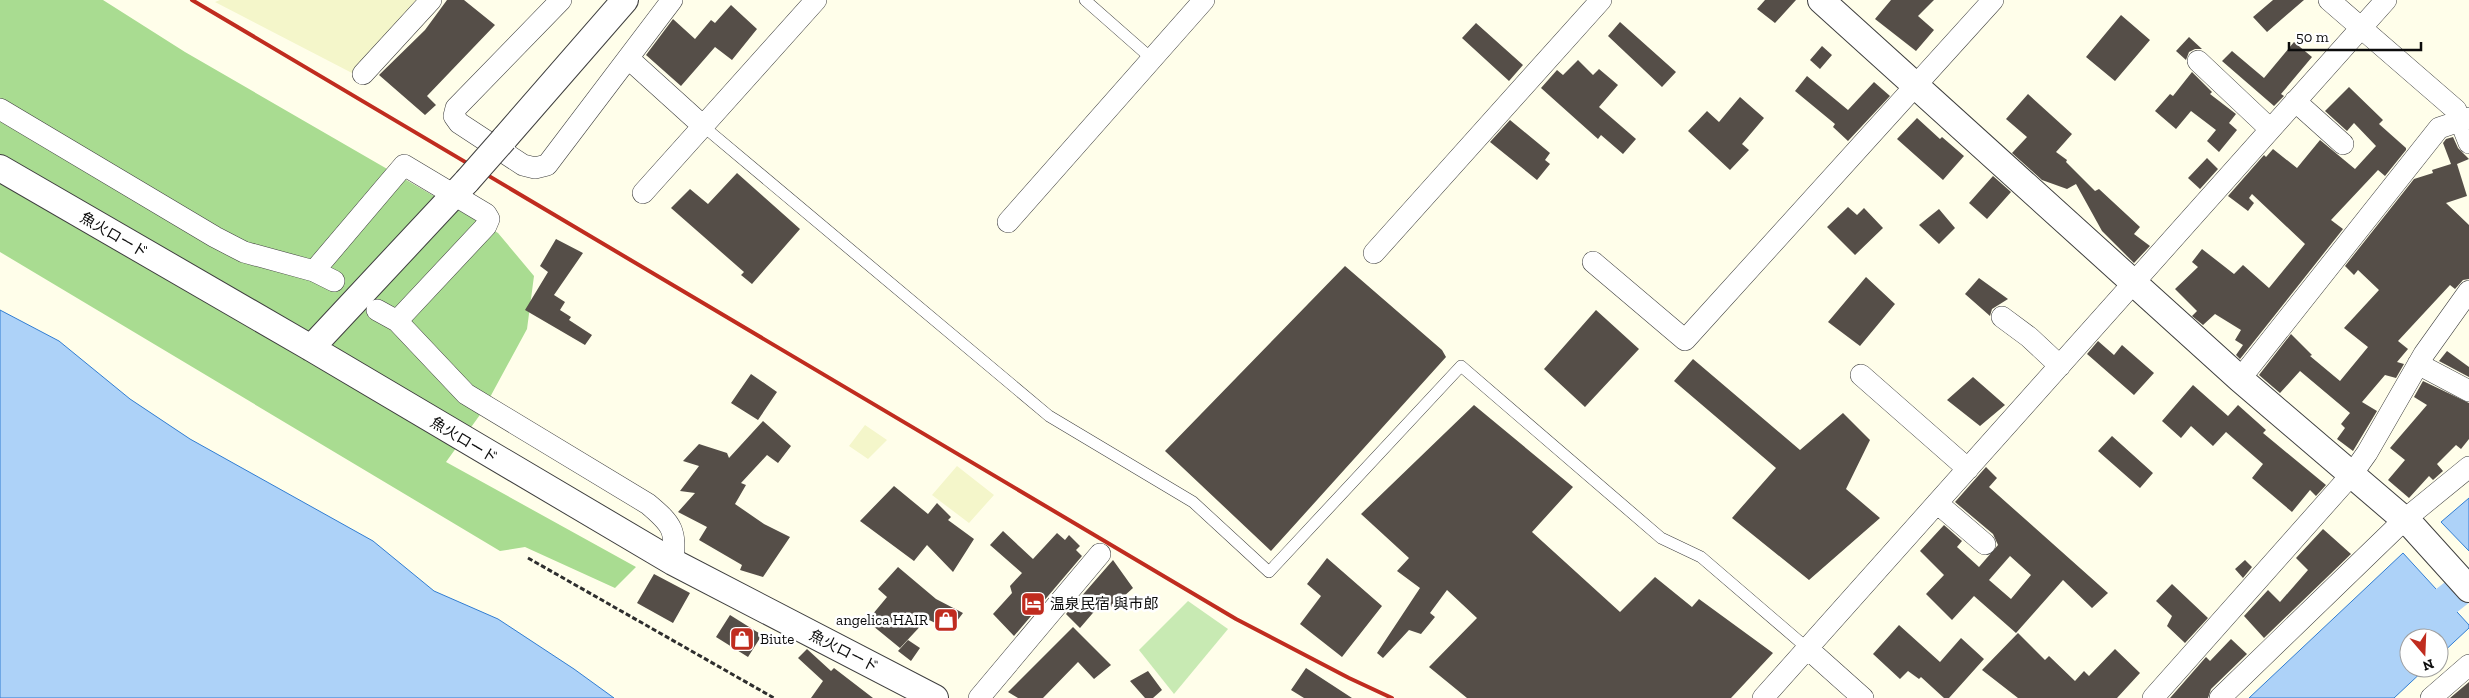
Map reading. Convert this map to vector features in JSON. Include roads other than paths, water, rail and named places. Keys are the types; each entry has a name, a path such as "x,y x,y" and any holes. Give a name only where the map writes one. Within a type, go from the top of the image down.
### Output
{"street":[{"path":"363,74 431,0"},
{"path":"561,0 456,108 454,116 459,123 523,165 535,168 547,165 672,0"},
{"path":"311,348 460,188 625,0"},
{"path":"643,193 816,0"},
{"path":"1008,222 1204,0"},
{"path":"1374,252 1601,0"},
{"path":"1821,0 2240,379 2409,523 2469,589"},
{"path":"1593,262 1685,340 1993,0"},
{"path":"2329,0 2456,110 2465,120 2469,143"},
{"path":"1763,698 2134,283 2269,128 2386,0"},
{"path":"629,59 703,126"},
{"path":"2198,61 2269,128"},
{"path":"2295,101 2343,144"},
{"path":"0,109 215,237 253,255 314,271 334,281"},
{"path":"2240,379 2439,128 2465,120"},
{"path":"314,271 404,165 460,188 486,214 489,219 486,226 397,321"},
{"name":"魚火ロード","path":"0,168 311,348 673,562 935,698"},
{"path":"2153,698 2352,474 2368,453 2418,364 2450,315 2469,291"},
{"path":"377,310 397,321 466,394 654,510 668,523 673,532 675,539 673,562"},
{"path":"2002,318 2029,337 2060,366"},
{"path":"2418,364 2469,391"},
{"path":"1861,375 1968,469"},
{"path":"2220,698 2469,467"},
{"path":"1937,503 1985,544"},
{"path":"979,698 1100,554"},
{"path":"1807,648 1863,698"},
{"path":"2431,698 2469,665"}],"lane":[{"path":"1085,0 1152,59"},
{"path":"703,126 1049,416 1193,502 1269,572 1461,366 1661,538 1701,557 1807,648"}],"water":[{"path":"0,310 59,341 130,399 190,439 373,541 434,591 498,619 614,698 0,698"},
{"path":"2469,498 2469,551 2441,522"},
{"path":"2403,553 2469,625 2469,628 2449,647 2449,628 2399,628 2399,678 2415,678 2394,698 2249,698"}],"waterway":[{"path":"2413,627 2469,583"}],"railway":[{"path":"192,0 1236,619 1349,678 1392,698"}],"place":[{"name":"温泉民宿 與市郎","path":"1033,604"},
{"name":"angelica HAIR","path":"946,620"},
{"name":"Biute","path":"742,639"}]}
